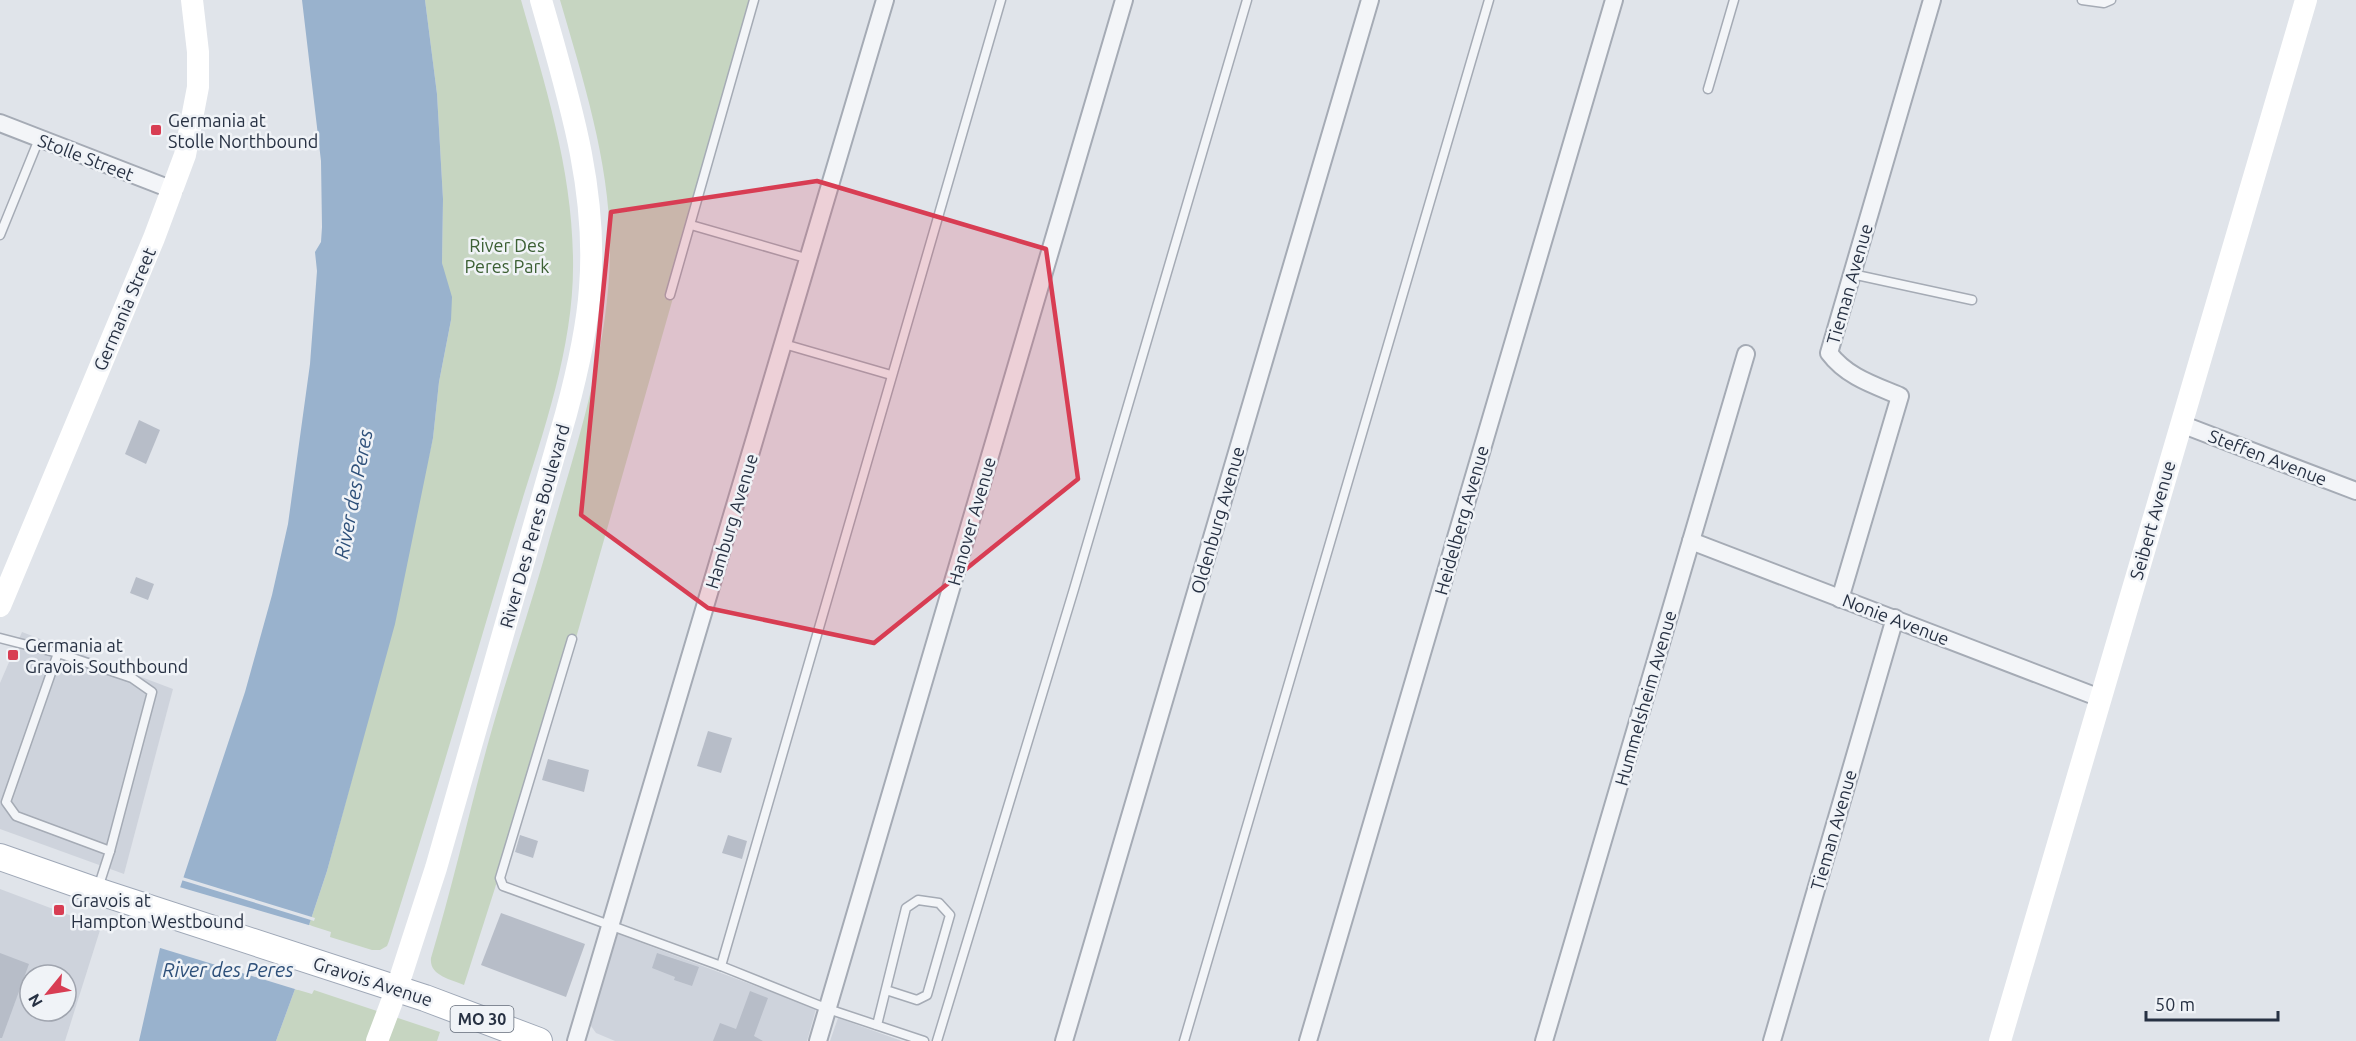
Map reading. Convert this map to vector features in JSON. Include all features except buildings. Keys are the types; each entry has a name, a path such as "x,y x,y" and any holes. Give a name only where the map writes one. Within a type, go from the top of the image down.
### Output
{"main road":[{"name":"Germania Street","path":"0,606 173,190 185,155 198,87 198,52 192,0"},
{"name":"River Des Peres Boulevard","path":"377,1041 397,988 436,868 566,414 582,351 587,320 592,255 588,193 572,111 541,0"},
{"name":"Seibert Avenue","path":"2000,1041 2306,0"},
{"name":"Gravois Avenue","path":"0,857 97,891 397,988 539,1041"}],"street":[{"name":"Hamburg Avenue","path":"576,1041 885,0"},
{"name":"Hanover Avenue","path":"818,1041 1124,0"},
{"name":"Oldenburg Avenue","path":"1064,1041 1370,0"},
{"name":"Heidelberg Avenue","path":"1308,1041 1614,0"},
{"name":"Tieman Avenue","path":"1840,598 1900,396 1851,375 1838,365 1829,353 1932,0"},
{"name":"Stolle Street","path":"0,123 173,190"},
{"name":"Hummelsheim Avenue","path":"1544,1041 1746,354"},
{"name":"Steffen Avenue","path":"2181,424 2356,490"},
{"name":"Nonie Avenue","path":"1691,541 2100,698"},
{"name":"Tieman Avenue","path":"1772,1041 1895,618"}],"lane":[{"path":"670,295 692,225 754,0"},
{"path":"721,966 1001,0"},
{"path":"937,1041 1074,589 1247,0"},
{"path":"1184,1041 1489,0"},
{"path":"1708,89 1734,0"},
{"path":"2082,0 2104,3 2111,0"},
{"path":"0,235 39,139"},
{"path":"692,225 809,259"},
{"path":"1852,274 1972,300"},
{"path":"784,344 891,375"},
{"path":"0,638 58,653 132,678 152,692 110,851 97,891"},
{"path":"572,639 500,878 503,886 721,966 828,1009 924,1041"},
{"path":"58,653 6,802 16,816 110,851"},
{"path":"877,1025 906,908 918,900 939,903 950,915 927,995 917,1000 886,990"}],"highlighted area":[{"path":"817,181 1046,249 1078,479 874,643 708,608 581,515 611,212"}],"shaded area":[{"path":"22,632 173,689 124,874 0,829 0,683"},
{"path":"0,889 101,927 78,1000 78,963 18,963 18,1023 71,1023 65,1041 0,1041"},
{"path":"618,934 816,1009 807,1041 615,1041 596,1033 591,1026 591,1019"},
{"path":"838,1018 902,1041 830,1041"}],"green space":[{"name":"River Des Peres Park","path":"425,0 521,0 556,127 568,192 573,258 572,293 568,328 553,398 436,789 389,941 387,946 380,950 372,950 330,937 331,932 309,925 327,871 368,719 433,438 439,382 451,320 442,263 443,199 437,94"},
{"path":"560,0 758,0 576,638 569,636 464,985 437,973 431,964 431,958 480,773 588,404 604,324 609,283 609,211 600,150 586,90"},
{"path":"295,989 312,994 314,990 440,1032 437,1041 276,1041"}],"water":[{"name":"River des Peres","path":"302,0 425,0 437,94 443,199 442,263 452,297 451,320 439,382 433,438 395,624 327,871 309,925 295,989 276,1041 139,1041 160,948 245,692 272,595 288,524 310,364 317,271 315,252 321,242 322,227 321,161"}],"pier":[{"path":"179,876 315,918 314,921 178,879"},
{"path":"176,886 312,926 298,990 157,947"}],"place":[{"name":"Germania at Stolle Northbound","path":"156,130"},
{"name":"Germania at Gravois Southbound","path":"13,655"},
{"name":"Gravois at Hampton Westbound","path":"59,910"}]}
